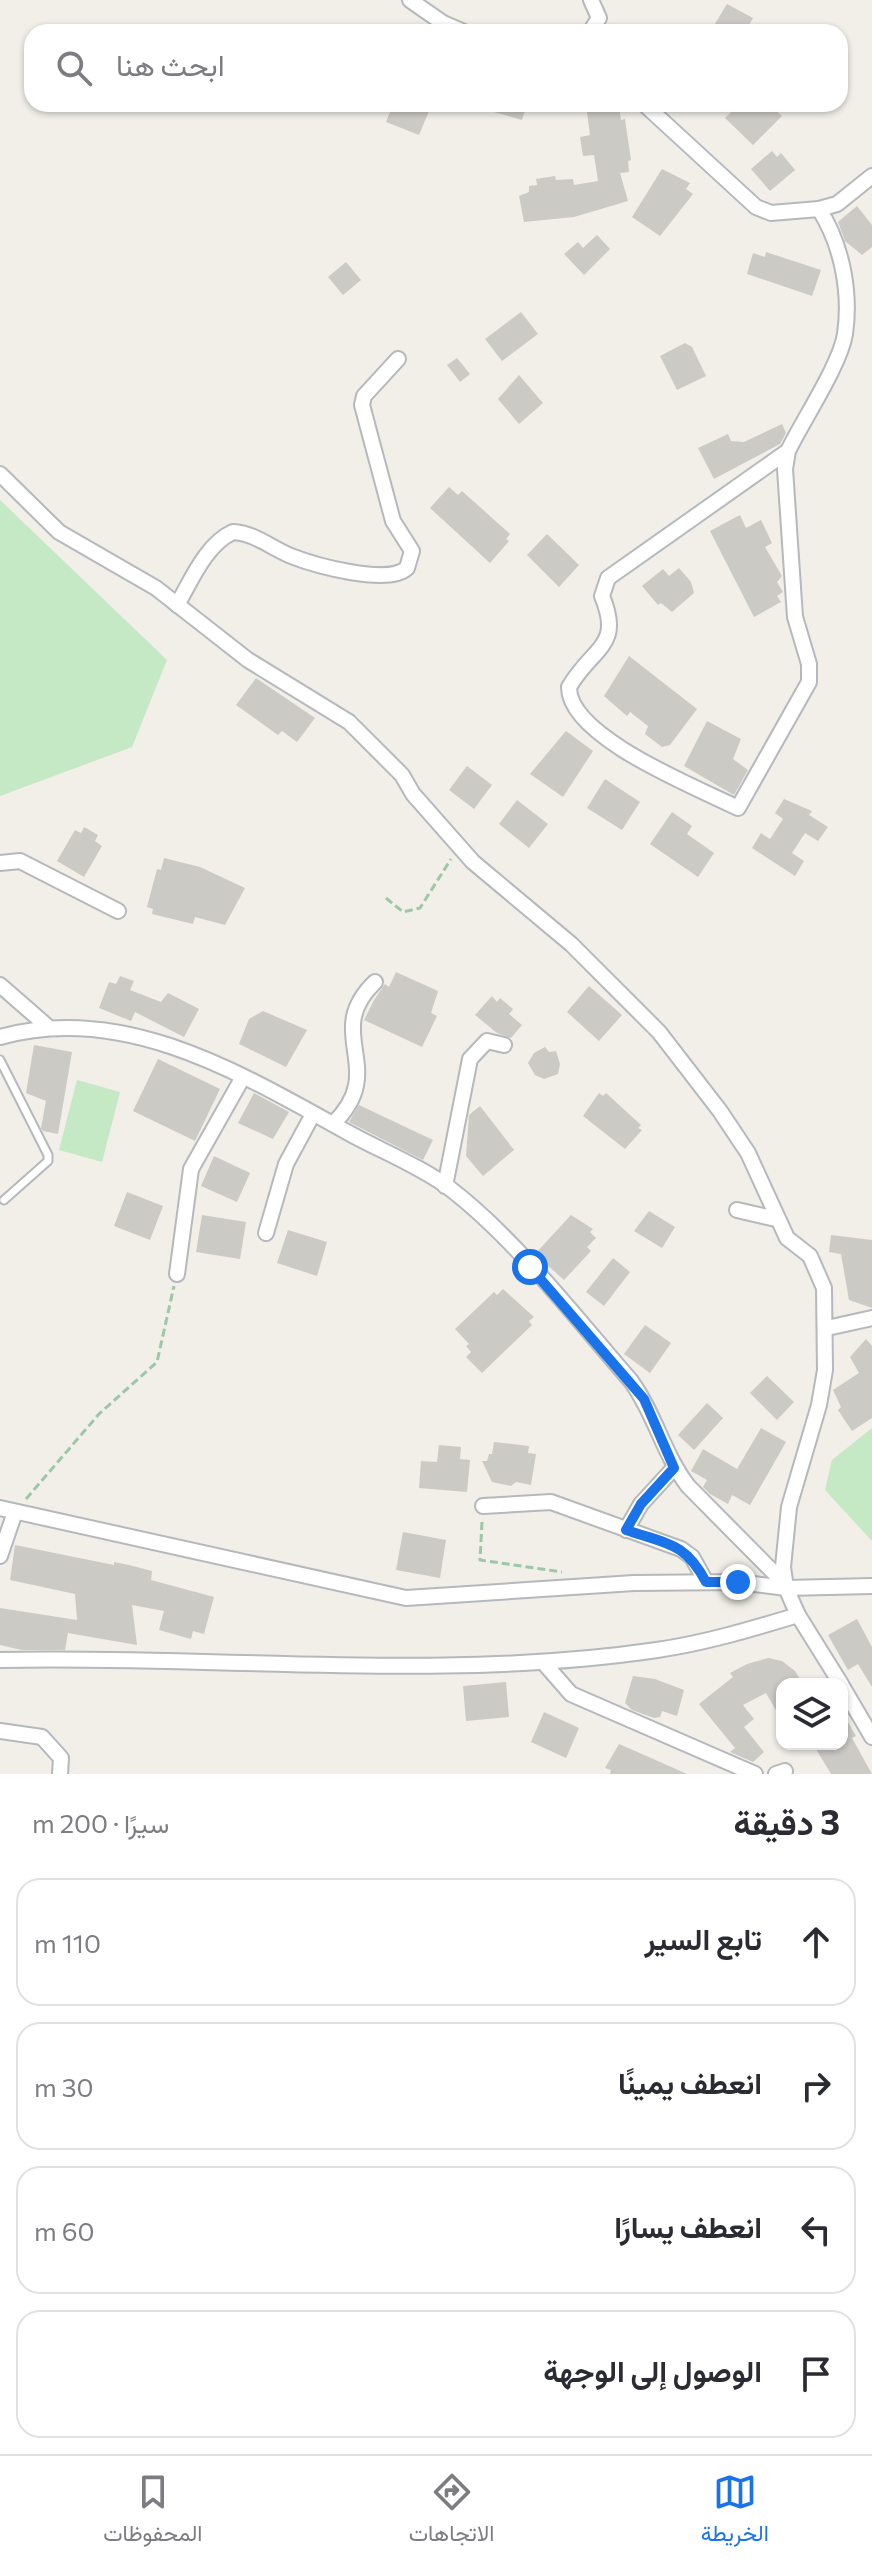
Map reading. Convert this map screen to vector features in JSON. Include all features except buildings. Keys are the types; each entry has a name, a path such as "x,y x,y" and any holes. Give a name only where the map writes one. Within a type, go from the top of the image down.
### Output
{"street":[{"path":"410,0 445,24"},
{"path":"591,0 599,18 595,24"},
{"path":"653,112 756,207 771,213 819,209 837,204 872,176"},
{"path":"788,451 608,578 602,596 610,617 610,633 569,687 573,706 609,742 738,808 805,691 810,673 795,617 785,469 788,451 845,336 843,270 829,226 819,209"},
{"path":"177,605 200,564 217,544 233,532 260,539 291,556 352,572 390,576 407,568 412,551 393,521 362,405 364,396 398,359"},
{"path":"0,474 59,532 124,568 248,660 349,722 402,775 413,794 473,862 571,944 659,1032 748,1153 776,1219 787,1238 817,1266 824,1288 827,1328 819,1405 789,1507 785,1586"},
{"path":"0,863 20,861 118,911"},
{"path":"333,1124 348,1109 357,1091 359,1069 351,1029 355,1009 375,982"},
{"path":"0,985 47,1026"},
{"path":"0,1037 47,1026 93,1028 151,1040 243,1077 445,1186 496,1232 631,1381 644,1399 674,1468 785,1586 798,1615 837,1678"},
{"path":"445,1186 470,1059 487,1041 504,1045"},
{"path":"177,1274 191,1169 243,1077"},
{"path":"266,1233 286,1164 313,1114"},
{"path":"737,1210 776,1219"},
{"path":"827,1328 872,1318"},
{"path":"626,1530 641,1504 674,1468"},
{"path":"483,1506 551,1502 681,1549 692,1557 706,1582"},
{"path":"0,1556 7,1510 406,1598 634,1583 872,1586"},
{"path":"0,1660 251,1661 344,1667 543,1662 658,1650 736,1634 798,1615"},
{"path":"543,1662 571,1694 755,1774"},
{"path":"848,1697 872,1737"},
{"path":"0,1731 42,1737 61,1758 60,1774"}],"lane":[{"path":"0,1060 48,1155 48,1161 4,1200"}],"path":[{"path":"386,898 403,912 420,908 458,845"},
{"path":"7,1510 99,1414 157,1362 163,1348 177,1274"},
{"path":"483,1506 480,1560 572,1574"}],"green space":[{"path":"0,500 167,660 132,747 0,796"},
{"path":"77,1080 120,1092 102,1162 59,1150"},
{"path":"872,1428 872,1541 825,1490 832,1460"}],"route":[{"path":"530,1267 644,1399 674,1468 658,1482 626,1530 681,1549 692,1557 706,1582 738,1582"}]}
